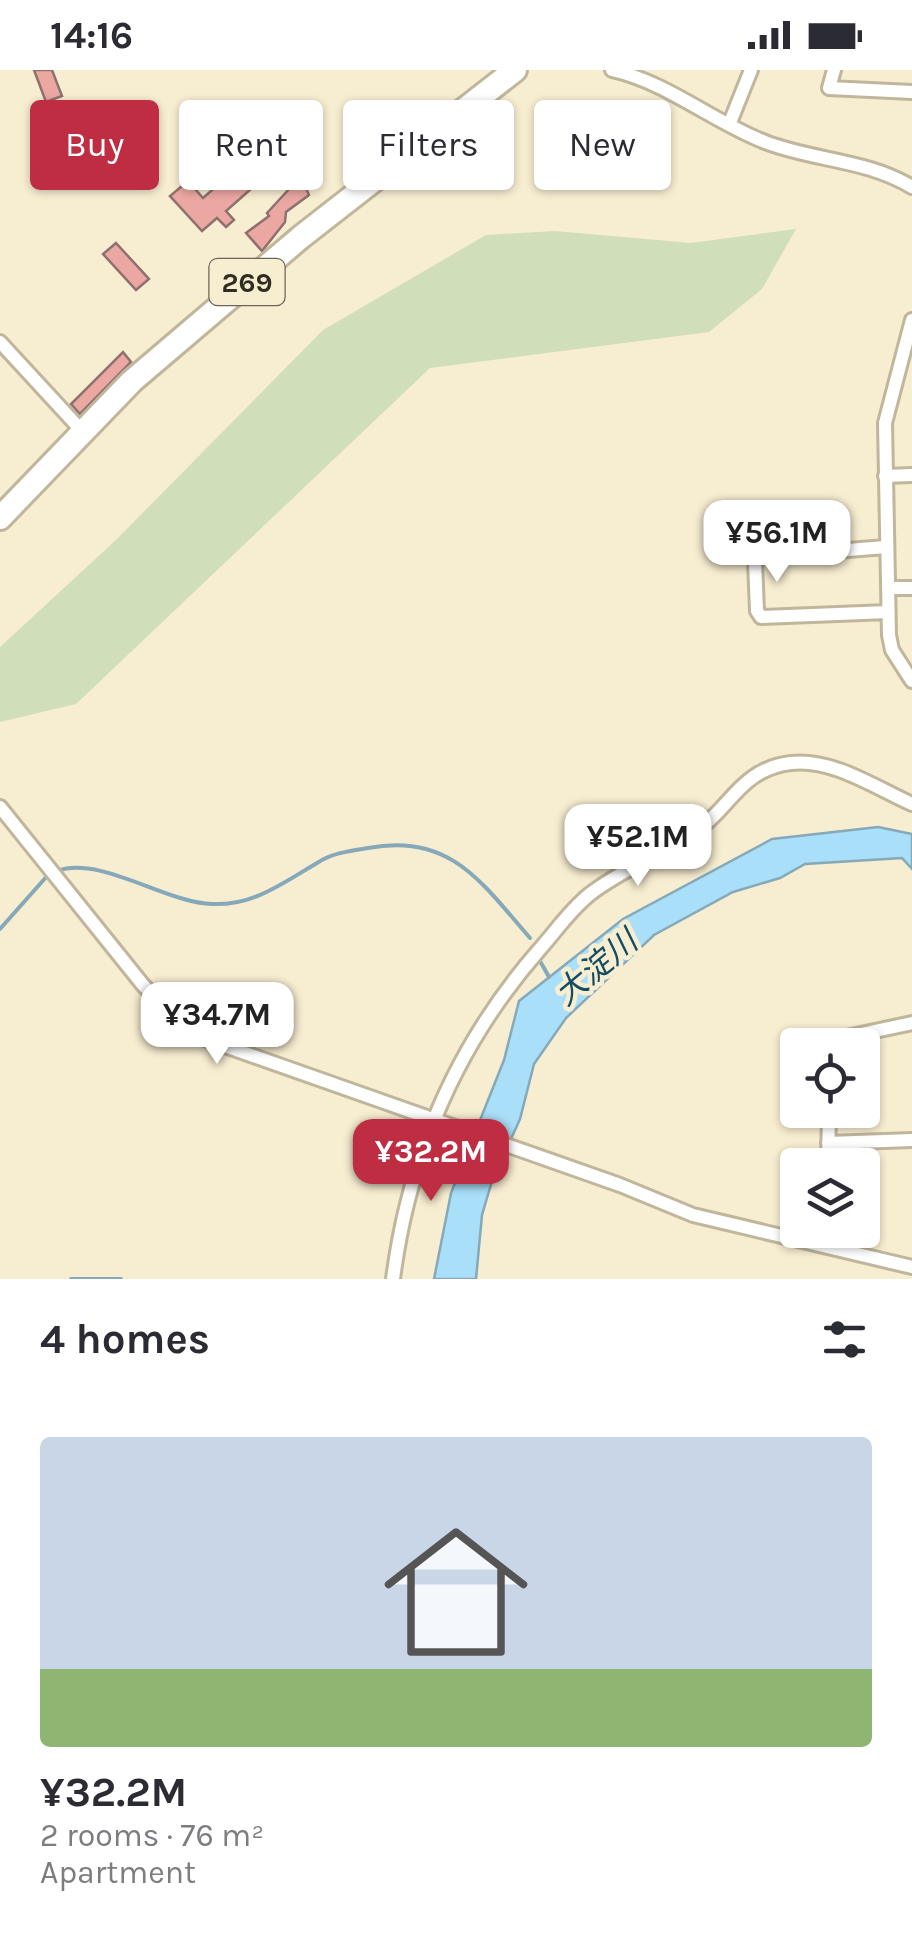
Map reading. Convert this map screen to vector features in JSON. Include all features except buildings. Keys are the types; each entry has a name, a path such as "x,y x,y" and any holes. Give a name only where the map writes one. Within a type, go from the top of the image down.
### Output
{"highway":[{"name":"269","path":"0,518 132,381 301,237 515,70"}],"street":[{"path":"612,70 677,93 729,125 768,143 885,171 912,186"},
{"path":"729,125 751,70"},
{"path":"834,70 829,88 912,92"},
{"path":"912,320 886,423 884,476 892,650 912,680"},
{"path":"0,342 82,431"},
{"path":"884,476 912,476"},
{"path":"886,548 759,557 755,562 761,617 888,612"},
{"path":"888,588 912,588"},
{"path":"393,1279 398,1240 437,1122 478,1027 560,921 592,893 708,824 731,793 778,765 811,762 835,768 912,804"},
{"path":"0,807 143,985 208,1040 551,1161 692,1216 780,1237"},
{"path":"880,1030 912,1023"},
{"path":"828,1128 828,1148"},
{"path":"828,1143 912,1140"},
{"path":"828,1248 912,1267"}],"green space":[{"path":"796,229 762,289 709,332 430,368 76,704 0,722 0,647 116,540 323,330 486,235 555,231 691,243"}],"water":[{"name":"大淀川","path":"878,827 912,834 912,869 902,858 805,864 780,878 733,892 654,935 566,1018 534,1064 520,1119 492,1181 482,1215 476,1279 434,1279 451,1193 504,1060 519,1001 623,919 772,839"}],"waterway":[{"path":"57,871 93,869 194,902 227,904 267,892 335,855 397,845 421,848 462,866 530,938"},
{"path":"0,929 48,875"},
{"name":"大淀川","path":"540,961 549,977"},
{"path":"71,1279 121,1279"}]}
